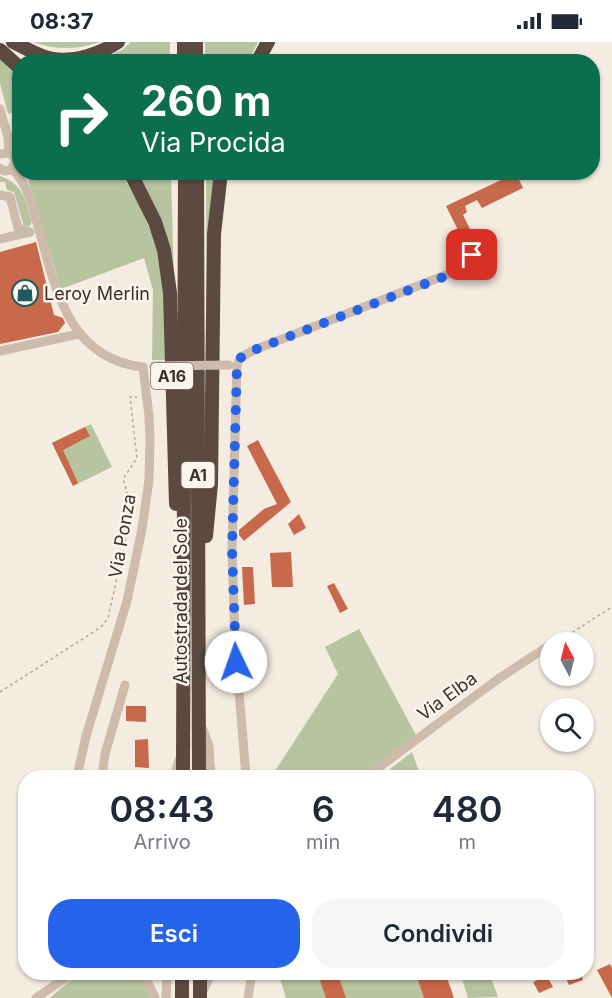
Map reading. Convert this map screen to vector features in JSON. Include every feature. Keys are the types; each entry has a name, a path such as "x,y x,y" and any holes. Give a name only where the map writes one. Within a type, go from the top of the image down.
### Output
{"highway":[{"path":"13,42 38,54"},
{"path":"96,54 118,42"},
{"path":"0,50 12,61"},
{"name":"A16","path":"134,180 154,222 164,250 170,293 174,484 184,586"},
{"name":"Autostrada del Sole","path":"183,770 185,180"},
{"name":"Autostrada del Sole","path":"197,180 199,770"},
{"path":"198,585 211,484 214,234 219,180"},
{"path":"182,980 182,998"},
{"path":"200,980 200,997"}],"street":[{"path":"0,110 8,137 5,153"},
{"path":"0,168 7,171 12,168"},
{"path":"21,180 25,186 34,231 61,304 79,334 118,362 143,367 233,365 254,350 461,269 467,265 477,245"},
{"path":"0,195 10,197 18,228"},
{"path":"4,238 18,228 34,231"},
{"path":"4,238 34,231"},
{"path":"0,351 79,334"},
{"path":"233,365 232,549 235,642 245,770"},
{"name":"Via Ponza","path":"78,770 127,601 142,529 149,480 150,440 143,367"},
{"name":"Via Elba","path":"375,770 498,679 540,652"},
{"path":"103,770 105,754 125,685"},
{"path":"199,719 209,746 211,770"},
{"path":"176,770 183,750"},
{"path":"80,760 81,770"},
{"path":"36,998 62,980"},
{"path":"147,980 156,998"},
{"path":"166,998 167,980"},
{"path":"200,997 209,980"},
{"path":"248,998 251,980"}],"path":[{"path":"0,692 103,625 108,618 132,510 123,479 137,458 130,397 147,396"},
{"path":"572,632 612,607"}],"green space":[{"path":"33,42 100,42 66,48"},
{"path":"131,42 170,42 170,54 113,54"},
{"path":"205,42 258,42 252,54 205,54"},
{"path":"0,59 12,69 12,113 8,114 0,83"},
{"path":"0,176 19,188 32,221 30,226 24,227 14,192 7,190 5,182 0,182"},
{"path":"28,180 125,180 142,211 161,266 166,310 167,360 152,360 153,290 144,258 61,289"},
{"path":"138,180 171,180 177,391 173,289"},
{"path":"206,180 213,180 209,219 207,413"},
{"path":"91,424 112,467 73,486 52,443"},
{"path":"359,629 416,735 368,770 276,770 338,674 325,647"},
{"path":"412,752 418,770 390,770"},
{"path":"72,980 144,980 150,998 50,998"},
{"path":"280,980 418,980 424,998 286,998"},
{"path":"462,980 492,980 498,997 468,998"}],"building":[{"path":"501,180 519,180 523,188 482,208 477,200 465,206 467,212 463,215 475,239 465,244 446,206"},
{"name":"Leroy Merlin","path":"36,242 54,315 63,318 65,323 58,332 0,344 0,252"},
{"path":"85,427 90,436 63,450 78,483 73,486 52,443"},
{"path":"258,440 291,502 244,541 239,535 239,530 264,509 277,504 247,446"},
{"path":"299,514 306,528 294,535 288,524"},
{"path":"291,552 293,587 272,587 270,553"},
{"path":"242,567 253,567 255,604 244,605"},
{"path":"334,583 348,609 340,613 327,586"},
{"path":"126,706 146,706 146,722 126,721"},
{"path":"148,739 149,768 135,767 135,740"},
{"path":"610,964 612,968 612,998 597,970"},
{"path":"320,980 340,980 346,998 326,998"},
{"path":"418,980 448,980 454,998 424,998"},
{"path":"549,980 553,987 539,993 533,982"},
{"path":"567,980 583,980 569,985"}],"place":[{"name":"Leroy Merlin","path":"25,293"}],"route":[{"path":"236,662 232,549 237,364 240,358 254,350 451,274 467,265 472,255"}]}
